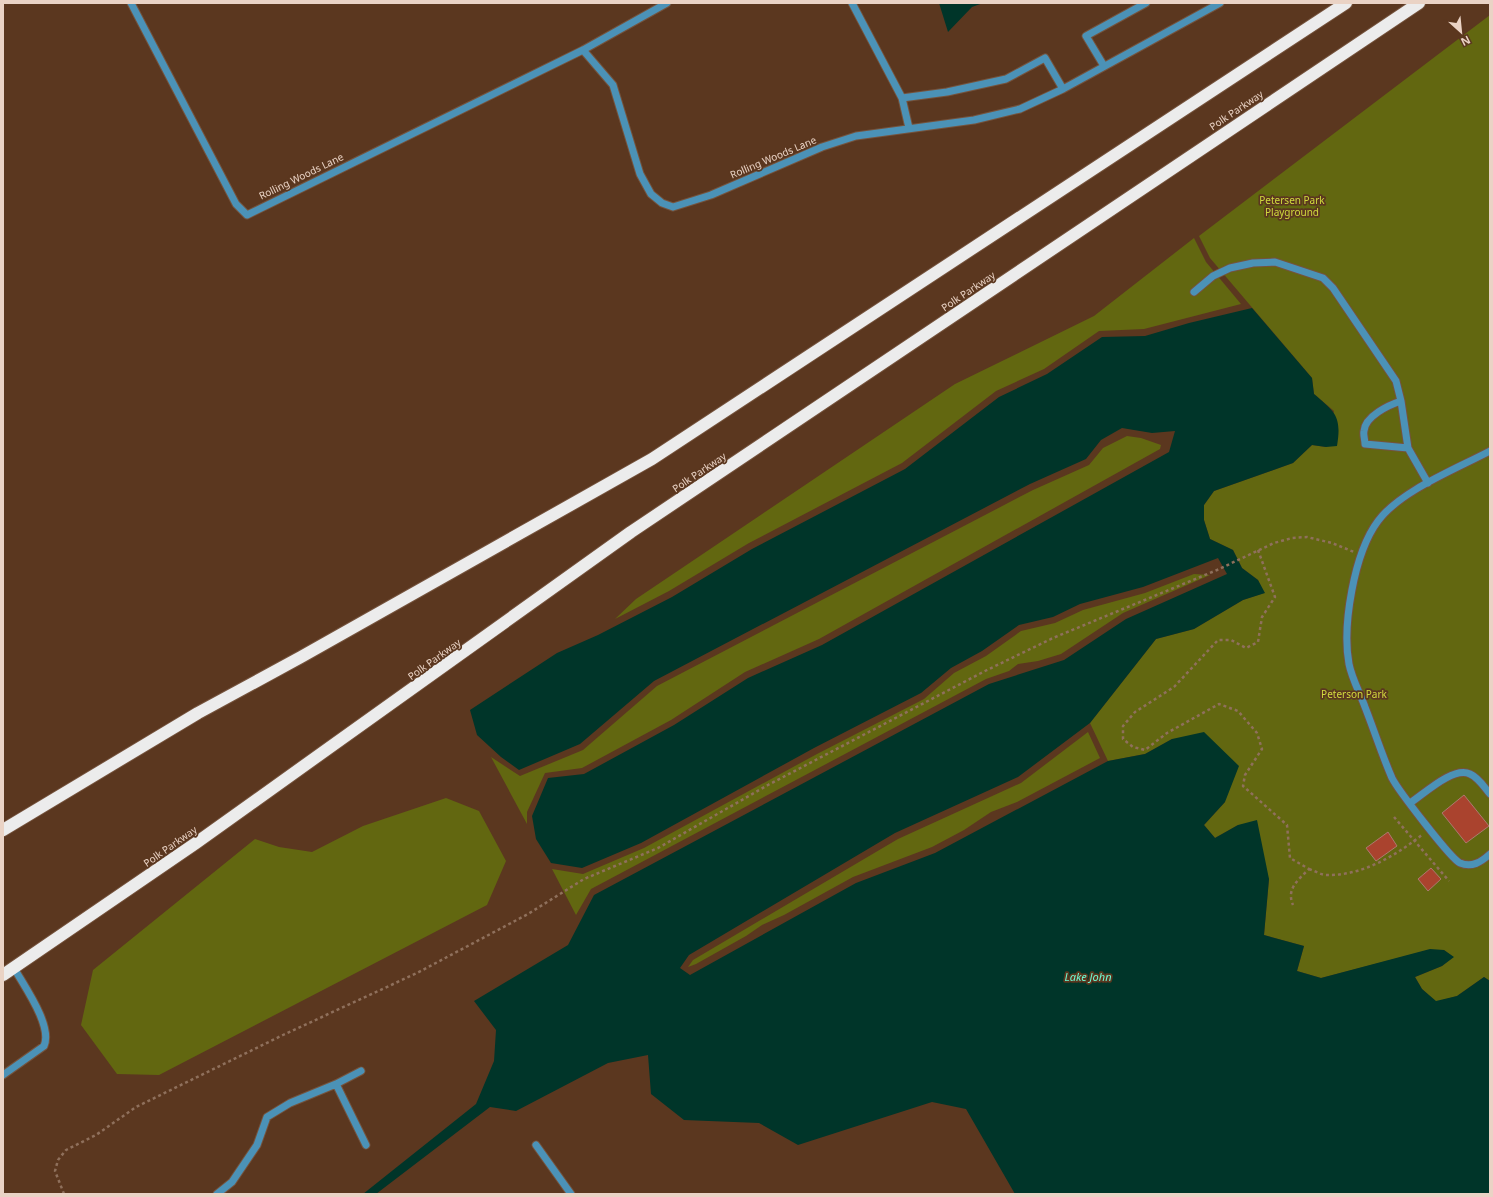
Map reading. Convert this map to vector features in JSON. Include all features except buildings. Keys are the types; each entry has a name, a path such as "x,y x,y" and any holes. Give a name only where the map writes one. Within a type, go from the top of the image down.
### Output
{"highway":[{"path":"3,830 198,713 301,657 652,459 1346,3"},
{"name":"Polk Parkway","path":"3,975 209,834 632,532 1418,3"}],"street":[{"name":"Rolling Woods Lane","path":"131,3 236,204 247,215 583,50 667,3"},
{"path":"852,3 902,98 909,128"},
{"path":"1104,66 1086,36 1146,3"},
{"name":"Rolling Woods Lane","path":"583,50 613,85 640,174 651,194 662,203 673,207 711,195 822,147 856,136 947,124 998,115 1020,109 1063,90 1220,3"},
{"path":"902,98 947,92 1006,79 1045,58 1063,90"},
{"path":"1194,292 1213,276 1230,268 1253,263 1275,262 1323,278 1333,288 1396,381 1401,401 1408,448 1428,483"},
{"path":"1401,401 1384,407 1372,418 1364,430 1365,444 1408,448"},
{"path":"1490,451 1428,483 1397,502 1378,521 1360,554 1350,606 1347,643 1349,665 1393,779 1434,834 1458,862 1467,865 1479,863 1490,854"},
{"path":"1410,803 1452,773 1470,773 1490,794"},
{"path":"3,1076 44,1046 47,1039 41,1019 14,968"},
{"path":"217,1194 232,1182 257,1145 267,1117 290,1103 336,1084 361,1071"},
{"path":"336,1084 366,1145"},
{"path":"536,1145 571,1194"}],"path":[{"path":"64,1194 55,1171 58,1160 66,1150 96,1135 136,1107 283,1035 417,973 528,914 584,879 658,848 768,785 1012,658 1102,616 1217,570 1258,550 1292,538 1307,537 1332,543 1360,554"},
{"path":"1258,550 1275,597 1262,618 1258,642 1246,648 1231,640 1218,640 1174,687 1135,712 1122,726 1123,739 1133,747 1145,750 1167,733 1219,704 1238,712 1257,732 1262,749 1245,775 1243,786 1287,825 1290,858 1309,869 1326,876 1362,870 1376,864 1414,842 1424,834"},
{"path":"1394,817 1449,881"},
{"path":"1293,906 1290,898 1292,886 1309,869"}],"green space":[{"name":"Peterson Park","path":"1490,15 1490,981 1484,977 1457,996 1436,1002 1422,989 1415,977 1442,966 1453,957 1444,950 1429,950 1321,978 1297,971 1304,946 1264,935 1269,879 1238,825 1215,838 1204,825 1225,802 1172,739 1145,754 1108,761 1090,723 1156,639 1194,629 1243,600 1264,593 1258,580 1242,568 1233,550 1210,539 1204,520 1204,505 1214,491 1293,463 1312,445 1326,447 1334,411 1314,394 1312,378 1210,258 1199,236"},
{"path":"1194,238 1206,262 1241,304 1144,329 1099,331 1044,369 996,391 902,463 749,543 669,591 615,619 636,599 955,384 1094,316"},
{"path":"1127,436 1141,438 1161,445 1160,449 819,639 745,672 671,720 582,768 545,773 527,812 527,824 491,757 520,776 583,750 657,686 1033,490 1089,465 1103,448"},
{"path":"1194,574 1210,575 1123,613 1061,654 1038,661 1018,664 1009,671 986,679 591,889 576,915 552,869 583,874 644,848 817,754 924,699 954,673 986,656 1021,631 1055,623 1083,610 1145,593"},
{"path":"1088,732 1100,758 1017,802 991,812 964,830 932,847 853,877 784,915 762,925 746,936 688,967 693,960 898,839 1021,783"},
{"path":"446,798 479,811 506,861 487,905 159,1075 117,1074 81,1025 93,970 255,839 279,847 312,852 363,826"}],"water":[{"path":"939,3 983,3 972,7 948,32"},
{"name":"Lake John","path":"1252,308 1312,378 1314,394 1332,410 1337,421 1338,428 1337,446 1326,447 1312,445 1293,463 1214,491 1204,505 1204,520 1210,539 1233,550 1242,568 1258,580 1265,593 1243,600 1194,629 1156,639 1090,723 1018,777 895,833 689,955 680,968 690,975 856,883 935,853 1108,761 1145,754 1172,739 1204,732 1239,766 1225,802 1204,825 1215,838 1238,825 1257,820 1269,879 1264,935 1304,946 1297,971 1321,978 1430,949 1444,950 1454,957 1442,966 1415,977 1422,989 1436,1001 1457,996 1484,977 1490,981 1490,1194 1015,1194 966,1109 932,1102 798,1145 759,1123 684,1120 651,1094 648,1055 608,1063 516,1111 490,1107 376,1194 363,1194 476,1104 494,1061 496,1030 474,1001 568,945 594,895 989,684 1064,660 1126,619 1227,574 1218,558 1143,587 1080,604 1053,617 1019,625 982,651 951,668 921,693 814,748 641,843 582,868 551,863 536,839 532,816 548,778 584,774 674,725 748,678 822,645 1169,452 1175,431 1152,433 1122,428 1101,440 1086,459 1030,484 654,681 580,744 519,770 501,757 477,735 470,710 557,653 598,635 672,597 752,549 905,469 999,397 1047,374 1102,337 1145,336 1189,323"}],"park label":[{"name":"Petersen Park Playground","path":"1292,206"}]}
